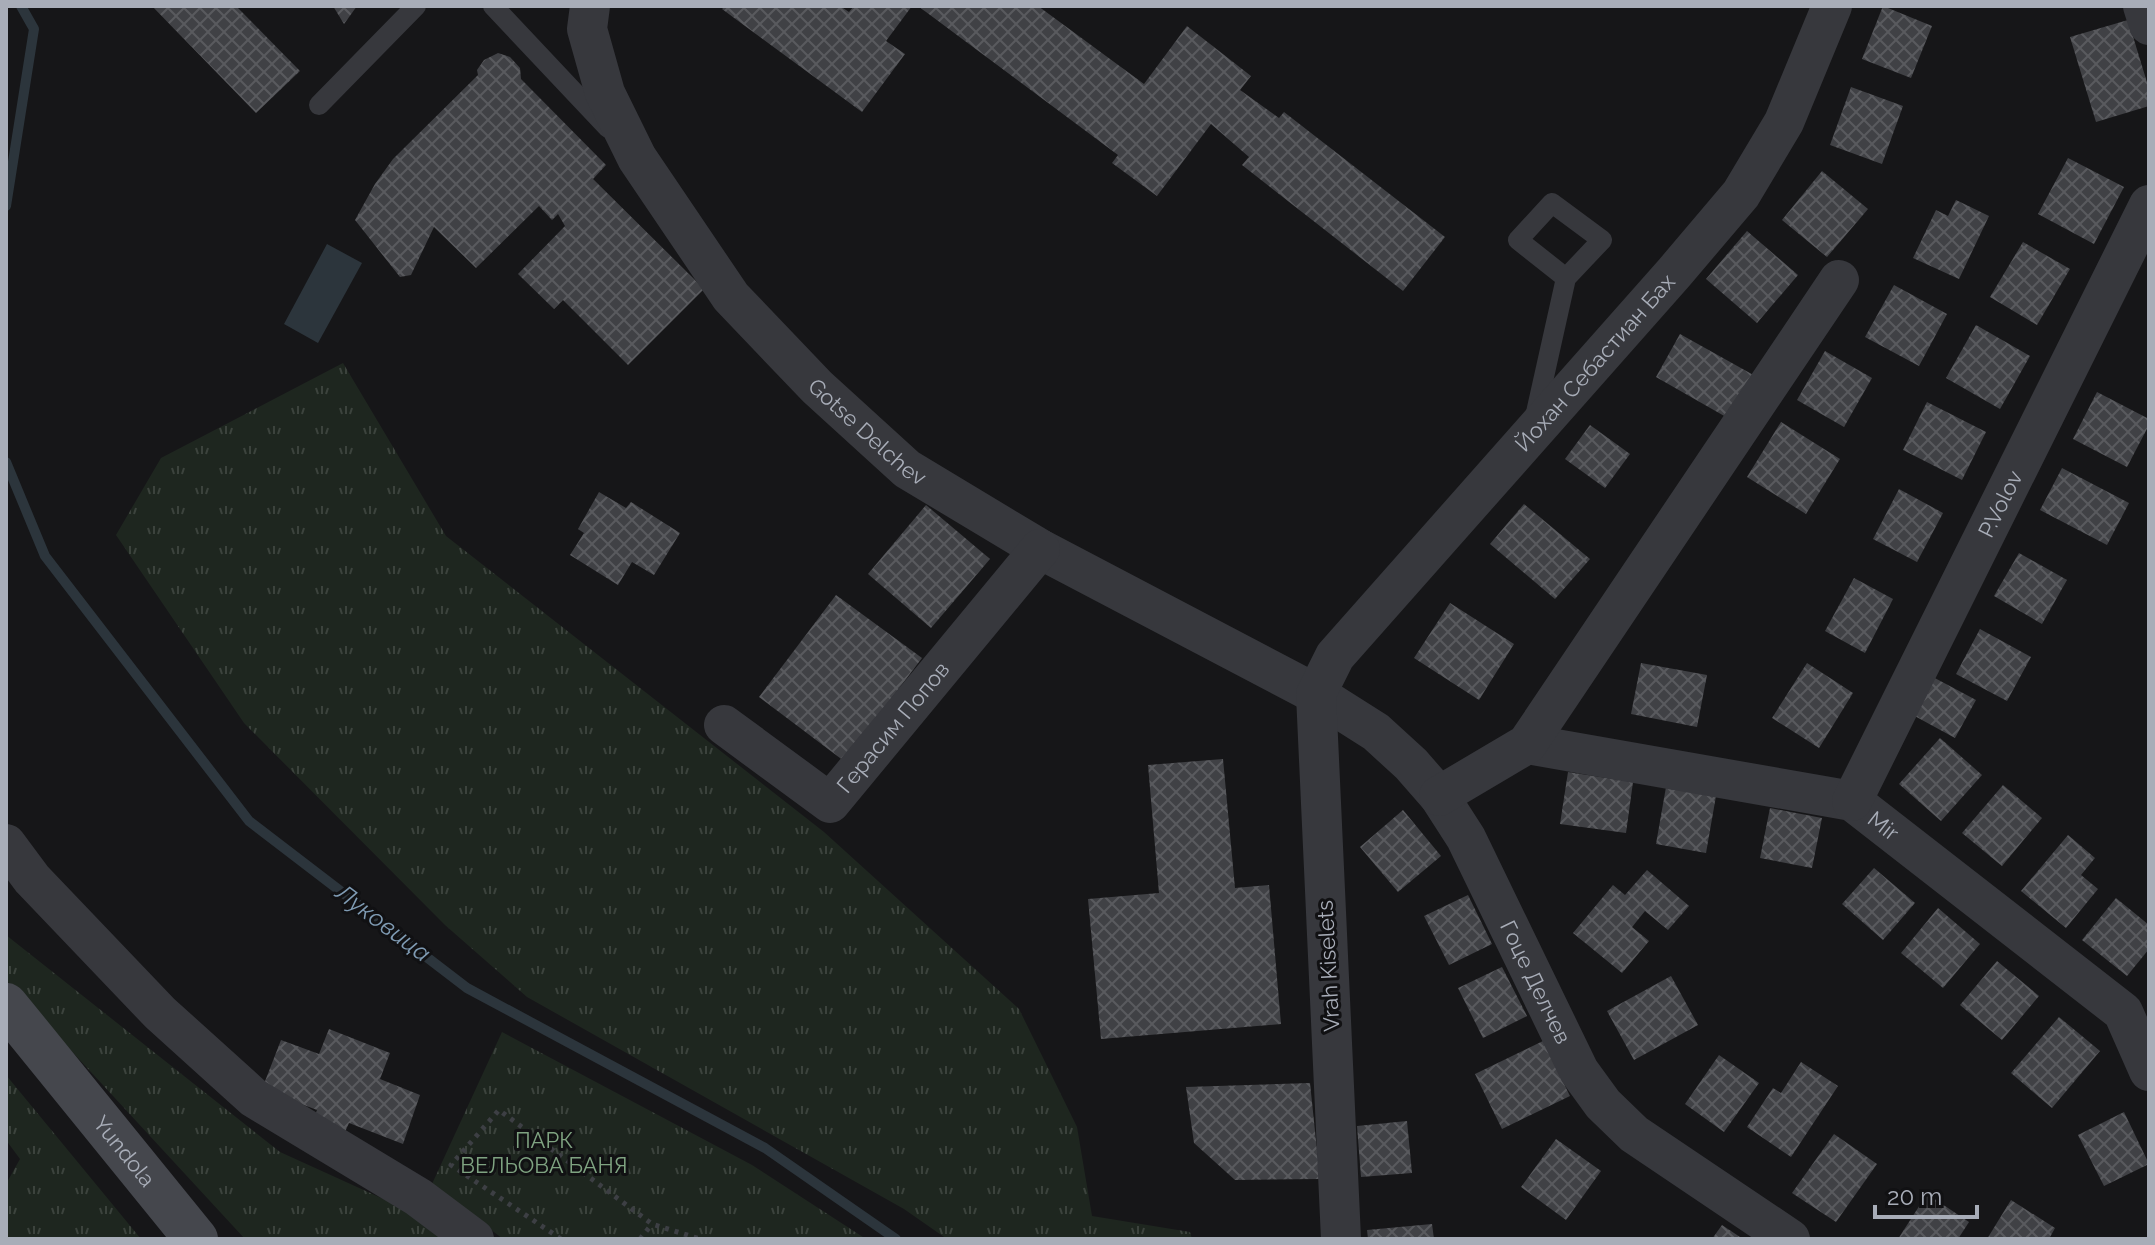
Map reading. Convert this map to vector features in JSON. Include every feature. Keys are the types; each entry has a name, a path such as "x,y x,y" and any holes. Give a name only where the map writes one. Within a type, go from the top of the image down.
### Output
{"main road":[{"name":"Yundola","path":"6,1005 196,1239"}],"street":[{"name":"Gotse Delchev","path":"590,6 587,29 605,93 637,158 731,297 817,387 907,469 1040,549 1316,694"},
{"name":"Йохан Себастиан Бах","path":"1316,694 1335,656 1741,194 1784,122 1832,6"},
{"path":"2143,6 2149,25"},
{"name":"P.Volov","path":"1852,801 2149,205"},
{"path":"1439,796 1527,744 1839,280"},
{"name":"Герасим Попов","path":"724,725 830,803 1040,549"},
{"name":"Гоце Делчев","path":"1316,694 1376,732 1411,764 1439,796 1466,838 1579,1071 1603,1104 1634,1134 1790,1239"},
{"name":"Vrah Kiselets","path":"1316,694 1341,1239"},
{"name":"Mir","path":"1527,744 1852,801 2136,1017 2149,1071"},
{"path":"6,844 32,879 149,1002 254,1098 418,1197 474,1239"}],"lane":[{"path":"319,105 416,6"},
{"path":"498,7 637,158"},
{"path":"1531,434 1566,278"}],"path":[{"path":"561,1239 451,1165 499,1110 652,1224 700,1239"},
{"path":"640,1239 652,1224"}],"green space":[{"path":"343,363 446,536 824,832 1019,1009 1077,1127 1092,1216 1190,1232 1192,1239 947,1239 904,1209 527,997 445,925 244,723 116,535 161,458"},
{"path":"6,935 280,1152 412,1212 444,1239 245,1239 6,980"},
{"name":"ПАРК ВЕЛЬОВА БАНЯ","path":"502,1032 752,1165 866,1239 503,1239 432,1184"},
{"path":"6,1075 141,1239 6,1239 6,1184 20,1159 6,1140"}],"shaded area":[{"path":"327,244 362,263 318,343 284,324"}],"building":[{"path":"152,6 236,6 300,71 256,113"},
{"path":"333,6 357,6 344,24"},
{"path":"725,6 840,6 849,12 854,6 912,6 886,41 905,54 862,112 722,9"},
{"path":"918,6 1038,6 1144,84 1187,26 1251,76 1240,90 1279,118 1284,112 1445,237 1403,291 1242,165 1249,157 1211,124 1157,196 1112,163 1118,155"},
{"path":"1883,6 1932,26 1911,78 1862,59"},
{"path":"2128,20 2149,89 2149,106 2096,122 2070,37"},
{"path":"498,53 510,57 520,68 521,79 606,165 593,179 704,289 628,365 563,300 554,309 518,274 565,226 558,214 552,220 539,206 476,268 434,227 411,275 400,277 355,220 393,159 478,75 477,70 484,60"},
{"path":"1851,87 1903,106 1882,164 1830,145"},
{"path":"2068,158 2124,187 2094,244 2038,214"},
{"path":"1822,171 1868,209 1827,257 1782,220"},
{"path":"1956,200 1989,216 1959,279 1913,258 1936,210 1948,216"},
{"path":"1747,231 1798,275 1757,323 1706,279"},
{"path":"2023,242 2070,269 2037,325 1990,297"},
{"path":"1894,285 1947,314 1919,366 1865,337"},
{"path":"1976,325 2030,356 2000,409 1946,378"},
{"path":"1680,334 1757,377 1733,421 1656,377"},
{"path":"1825,351 1872,378 1844,427 1797,400"},
{"path":"2097,392 2149,419 2149,425 2127,467 2073,439"},
{"path":"1927,402 1986,432 1962,480 1903,450"},
{"path":"1781,422 1840,459 1806,514 1747,477"},
{"path":"1590,425 1630,454 1605,488 1565,459"},
{"path":"2062,468 2129,503 2107,545 2040,510"},
{"path":"1899,489 1943,513 1917,562 1873,539"},
{"path":"599,492 626,508 631,502 680,533 654,575 632,562 618,585 570,555 584,533 578,529"},
{"path":"1524,504 1590,559 1555,599 1490,544"},
{"path":"926,505 990,559 931,628 868,574"},
{"path":"2019,553 2067,580 2042,624 1994,596"},
{"path":"1854,578 1893,599 1865,653 1825,631"},
{"path":"836,595 922,658 844,761 759,697"},
{"path":"1450,603 1514,644 1479,700 1414,658"},
{"path":"1980,629 2031,657 2007,701 1956,674"},
{"path":"1641,663 1707,675 1697,727 1631,714"},
{"path":"1807,663 1853,693 1819,748 1772,718"},
{"path":"1931,676 1976,700 1955,738 1911,714"},
{"path":"1940,738 1982,775 1941,821 1899,784"},
{"path":"1223,759 1235,888 1269,885 1281,1024 1101,1039 1088,899 1159,893 1148,765"},
{"path":"1568,772 1633,782 1626,833 1560,824"},
{"path":"2003,785 2042,818 2002,866 1962,833"},
{"path":"1666,787 1716,796 1706,853 1656,844"},
{"path":"1770,808 1822,818 1812,868 1760,858"},
{"path":"1403,810 1441,856 1398,892 1360,847"},
{"path":"2068,835 2095,858 2081,875 2098,889 2066,928 2021,891"},
{"path":"1874,868 1915,903 1883,940 1842,904"},
{"path":"1647,870 1689,906 1668,930 1645,911 1632,927 1649,941 1622,973 1573,933 1613,885 1625,895"},
{"path":"1468,895 1492,944 1449,965 1424,916"},
{"path":"2116,898 2149,925 2149,949 2127,976 2082,940"},
{"path":"1938,908 1980,944 1943,988 1901,953"},
{"path":"1997,961 2039,996 2002,1040 1960,1005"},
{"path":"1502,967 1527,1016 1483,1038 1458,988"},
{"path":"1671,976 1698,1025 1634,1060 1607,1011"},
{"path":"2059,1017 2100,1051 2052,1108 2011,1073"},
{"path":"329,1029 390,1053 380,1079 420,1095 403,1144 349,1123 345,1132 313,1120 317,1110 262,1089 281,1040 319,1054"},
{"path":"1543,1041 1570,1096 1502,1129 1475,1074"},
{"path":"1719,1055 1759,1083 1724,1132 1685,1104"},
{"path":"1801,1062 1838,1086 1791,1157 1747,1127 1773,1088 1781,1093"},
{"path":"1310,1083 1320,1179 1235,1180 1194,1143 1186,1087"},
{"path":"2124,1112 2149,1164 2104,1186 2078,1135"},
{"path":"1407,1121 1412,1173 1361,1177 1357,1126"},
{"path":"1834,1134 1877,1164 1836,1222 1792,1193"},
{"path":"1556,1139 1601,1171 1566,1220 1521,1187"},
{"path":"1927,1194 1969,1222 1958,1239 1898,1239"},
{"path":"2011,1200 2055,1228 2049,1239 1987,1239"},
{"path":"1432,1224 1434,1239 1368,1239 1367,1230"},
{"path":"1722,1225 1743,1239 1712,1239"}],"waterway":[{"name":"Луковица","path":"6,206 34,29 21,6"},
{"name":"Луковица","path":"6,462 45,556 249,821 467,988 765,1148 896,1239"}]}
